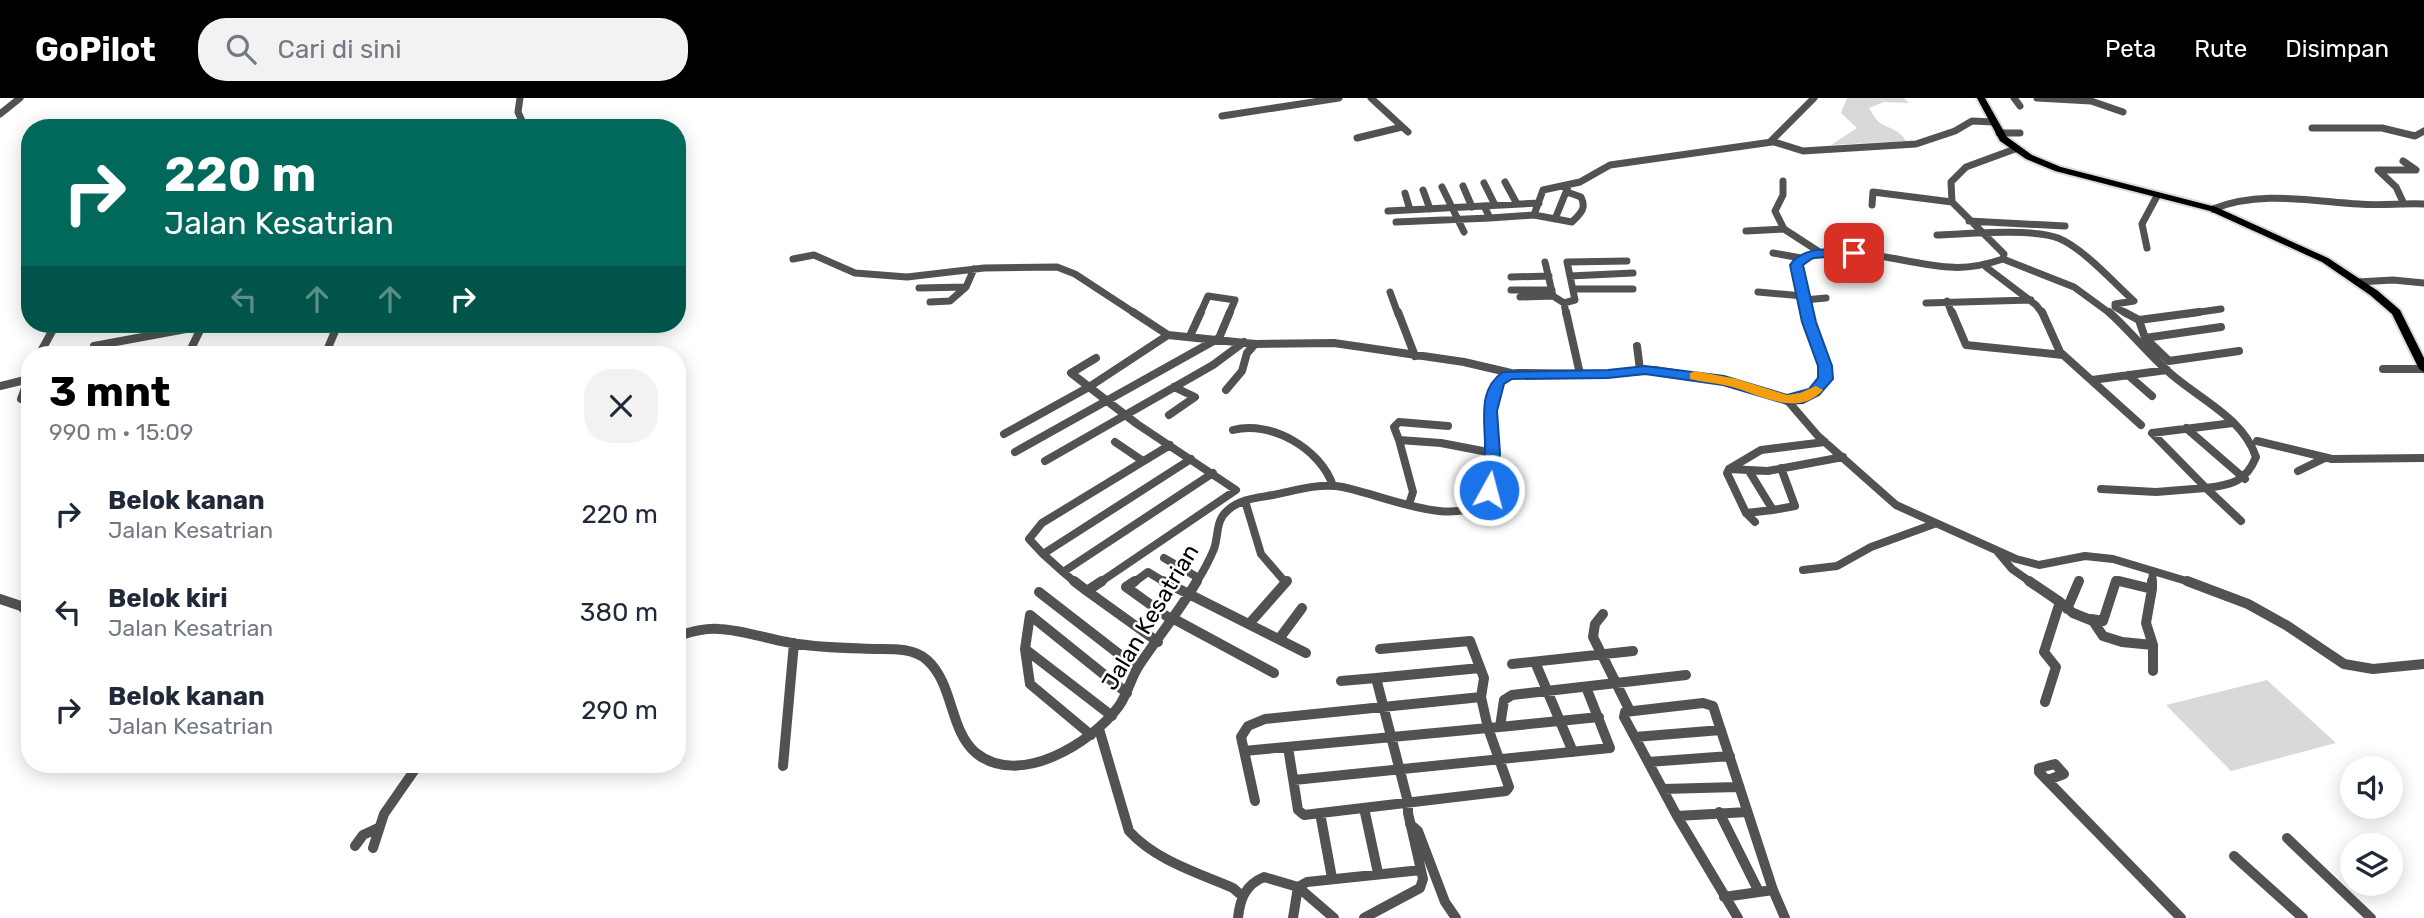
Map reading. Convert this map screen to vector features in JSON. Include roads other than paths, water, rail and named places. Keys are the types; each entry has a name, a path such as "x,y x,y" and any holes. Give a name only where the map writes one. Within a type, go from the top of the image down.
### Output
{"highway":[{"path":"1980,98 1998,132 2015,149 2058,169 2213,209 2305,249 2358,282 2396,312 2424,369"}],"street":[{"path":"0,114 20,98"},
{"path":"520,98 520,119"},
{"path":"1222,116 1339,98"},
{"path":"1357,138 1405,130 1370,98"},
{"path":"1776,144 1771,140 1814,98"},
{"path":"2014,98 2020,106"},
{"path":"2031,98 2037,102 2091,101 2123,112"},
{"path":"1534,215 1543,190 1584,184 1608,170 1622,166 1776,144 1803,151 1916,144 1955,131 1972,121 1993,122"},
{"path":"2312,128 2382,128 2415,136 2424,131"},
{"path":"1998,132 2020,133"},
{"path":"2003,260 2004,254 1952,202 1951,182 1959,171 1976,162 2015,149"},
{"path":"2403,161 2416,170 2378,170 2396,187 2404,204"},
{"path":"1783,181 1783,195 1775,211 1784,229 1821,253"},
{"path":"1505,182 1517,204"},
{"path":"1485,183 1494,205"},
{"path":"1463,186 1472,207"},
{"path":"1442,187 1465,232"},
{"path":"1396,222 1534,215 1572,222 1582,213 1584,202 1569,187"},
{"path":"1555,219 1569,187"},
{"path":"1423,190 1430,209"},
{"path":"1872,205 1873,192 1952,202"},
{"path":"1405,193 1410,210"},
{"path":"2147,248 2142,224 2157,196"},
{"path":"2213,209 2230,200 2243,199 2424,204"},
{"path":"1388,211 1539,203"},
{"path":"1484,206 1490,218"},
{"path":"1969,221 2065,226"},
{"path":"1746,231 1784,229"},
{"path":"1937,235 1982,233 2056,237 2072,246 2134,301 2115,304 2115,307 2139,320 2221,309"},
{"path":"1773,253 1801,258 1821,253 1868,254 1941,268 1986,267 2003,260 2049,275 2083,292 2113,313 2167,370 2233,423 2249,440 2256,453 2254,464 2245,480 2235,485 2156,492 2101,489"},
{"path":"793,259 814,255 827,263 855,272 907,277 1027,265 1062,268 1168,335 1219,338 1255,344 1334,343 1464,362 1513,374 1580,374 1640,370 1724,381 1787,400 1808,395 1826,379 1825,366 1809,322 1796,270 1801,258"},
{"path":"1564,303 1576,300 1567,262 1627,261"},
{"path":"1545,262 1553,293 1564,303 1580,374"},
{"path":"1986,267 2031,300 2043,313 2053,341 2063,355 2141,425"},
{"path":"940,309 966,287 974,269"},
{"path":"1570,275 1633,274"},
{"path":"1511,277 1549,276"},
{"path":"2358,282 2393,280 2424,283"},
{"path":"919,288 966,287"},
{"path":"1573,289 1633,289"},
{"path":"1511,290 1553,293"},
{"path":"1390,292 1415,356"},
{"path":"1758,292 1826,298"},
{"path":"1520,297 1553,293"},
{"path":"1015,452 1219,338 1235,300 1208,296 1189,336"},
{"path":"1926,303 2031,300"},
{"path":"930,302 950,301"},
{"path":"1947,301 1966,345 2063,355"},
{"path":"2139,320 2145,338 2169,361 2239,351"},
{"path":"2145,338 2221,327"},
{"path":"94,346 164,333"},
{"path":"1004,434 1089,387 1168,335"},
{"path":"1045,461 1225,358 1244,342"},
{"path":"1226,390 1242,371 1247,353 1255,344"},
{"path":"1637,346 1640,370"},
{"path":"1087,591 1236,490 1125,415 1071,373 1096,358"},
{"path":"2383,369 2424,369"},
{"path":"2092,380 2167,370"},
{"path":"1250,624 1287,581 1261,554 1245,501 1333,486 1372,492 1451,513 1475,508 1489,490 1493,453 1489,421 1492,397 1497,382 1513,374"},
{"path":"2129,374 2152,396"},
{"path":"0,386 21,384"},
{"path":"1170,415 1195,397 1174,387"},
{"path":"1787,400 1825,442 1896,505 1934,524 2039,565 2095,556 2153,570 2211,589 2248,604 2286,625 2344,664 2373,669 2424,664"},
{"path":"1409,504 1413,492 1394,427 1399,422 1448,426"},
{"path":"2233,423 2152,434 2241,521"},
{"path":"1233,430 1241,426 1254,426 1310,451 1328,471 1333,486"},
{"path":"2186,428 2245,480"},
{"path":"1399,440 1441,443 1493,453"},
{"path":"2257,441 2325,458 2424,458"},
{"path":"1115,442 1143,461"},
{"path":"1755,522 1746,513 1727,473 1729,469 1761,450 1825,442"},
{"path":"1158,642 1063,572 1030,542 1030,535 1170,445"},
{"path":"1729,469 1749,471 1809,466 1843,457"},
{"path":"2298,471 2325,458"},
{"path":"1043,554 1191,459"},
{"path":"1746,513 1795,506 1781,468"},
{"path":"1749,471 1773,510"},
{"path":"1063,572 1213,473"},
{"name":"Jalan Kesatrian","path":"686,633 697,630 726,630 794,643 898,649 925,658 941,676 952,710 969,745 990,761 1010,765 1034,762 1072,747 1095,732 1112,716 1127,693 1137,668 1173,619 1215,547 1222,517 1245,501"},
{"path":"1802,570 1836,566 1871,547 1934,524"},
{"path":"1995,548 2012,569 2064,606 2095,623 2103,636 2122,642 2152,645"},
{"path":"1164,558 1198,577"},
{"path":"2153,570 2146,623 2152,645 2153,671"},
{"path":"1273,673 1173,619 1126,587 1148,572 1188,595 1306,653"},
{"path":"2045,702 2056,667 2044,652 2064,606 2079,580"},
{"path":"2087,618 2104,621 2116,580 2152,589"},
{"path":"1040,592 1137,668"},
{"path":"0,599 21,606"},
{"path":"1279,639 1302,608"},
{"path":"1603,614 1595,624 1593,633 1630,711"},
{"path":"1127,693 1030,615 1025,649 1030,684 1105,742 1128,830 1139,841 1175,862 1233,888 1241,895"},
{"path":"1288,747 1300,814 1506,791 1509,785 1494,728 1481,697 1484,682 1474,646 1469,641 1380,649"},
{"path":"783,766 789,726 788,676 794,643"},
{"path":"1025,649 1112,716"},
{"path":"1512,664 1633,651"},
{"path":"1535,662 1573,752"},
{"path":"1341,681 1480,668"},
{"path":"1494,728 1507,697 1686,675"},
{"path":"1364,918 1420,888 1423,879 1410,824 1408,802 1376,678"},
{"path":"1294,780 1611,748 1586,687"},
{"path":"1255,801 1241,737 1253,722 1280,716 1481,697"},
{"path":"1738,918 1677,816 1623,713 1708,703 1713,706 1738,788 1784,918"},
{"path":"1244,751 1599,717"},
{"path":"1635,737 1721,730"},
{"path":"1648,762 1730,756"},
{"path":"373,848 384,814 412,773"},
{"path":"2048,780 2182,918"},
{"path":"1663,789 1703,786 1738,788"},
{"path":"1364,808 1378,873"},
{"path":"1718,812 1759,892"},
{"path":"1677,816 1747,812"},
{"path":"1320,813 1332,878"},
{"path":"1410,824 1418,831 1445,902 1456,918"},
{"path":"355,846 363,835 378,828"},
{"path":"2287,838 2371,918"},
{"path":"2234,856 2302,918"},
{"path":"1298,887 1314,880 1421,870"},
{"path":"1238,918 1241,895 1252,884 1265,877 1298,887 1334,918"},
{"path":"1293,918 1298,887"},
{"path":"1724,897 1773,890"}]}
